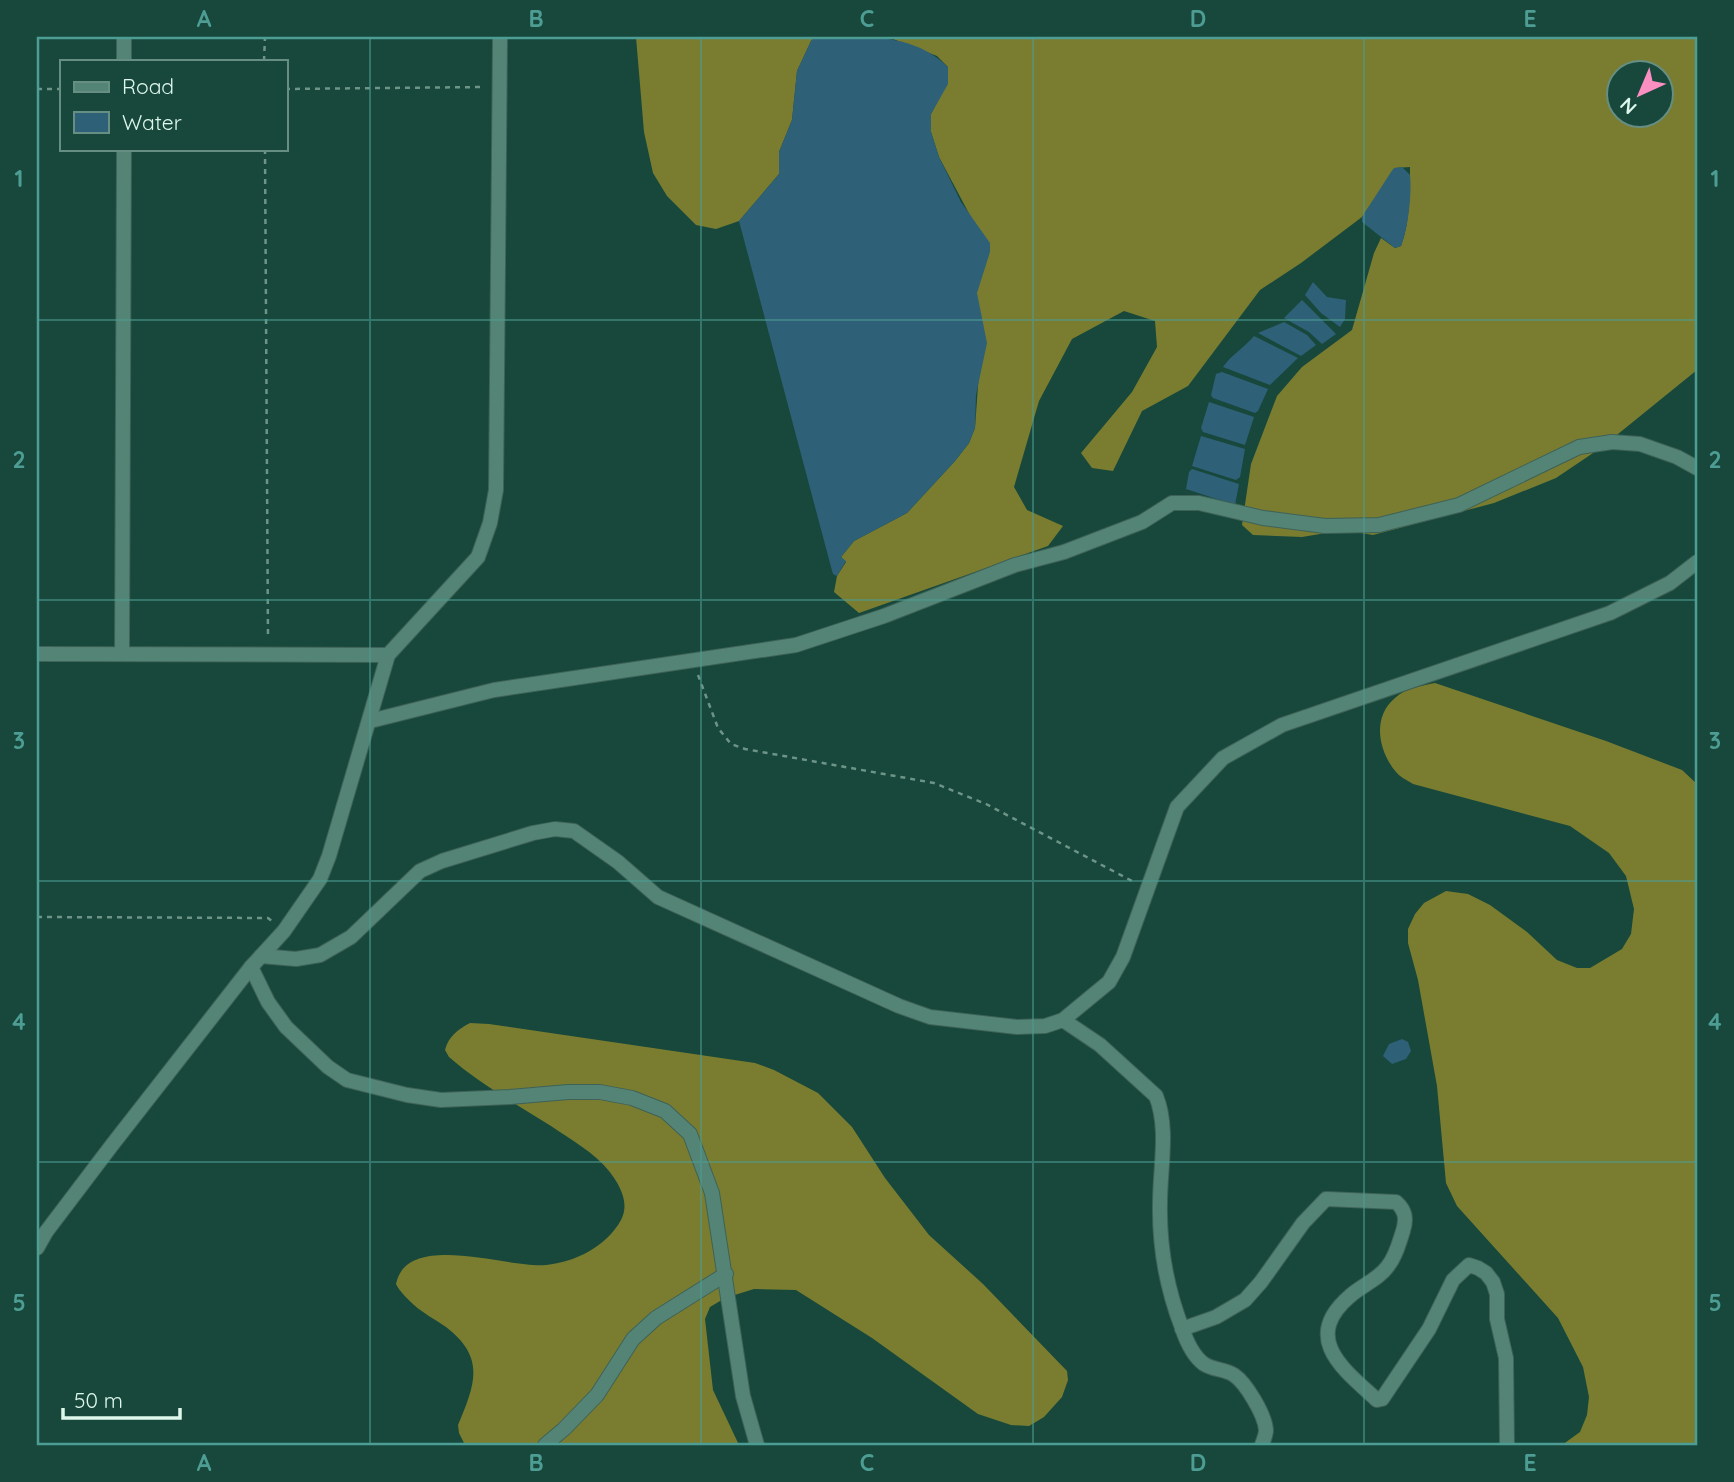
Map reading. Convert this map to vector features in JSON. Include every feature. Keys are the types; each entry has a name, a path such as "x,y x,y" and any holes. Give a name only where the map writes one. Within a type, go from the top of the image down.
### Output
{"street":[{"path":"124,37 124,60"},
{"path":"37,1248 46,1232 112,1145 256,962 284,931 320,879 388,655 478,557 490,523 496,490 500,37"},
{"path":"122,654 124,150"},
{"path":"370,721 494,690 796,646 884,616 1015,565 1077,547 1142,522 1172,503 1199,503 1264,518 1325,526 1379,525 1459,505 1579,447 1612,442 1640,444 1697,467"},
{"path":"256,962 320,955 351,937 420,871 442,861 555,829 574,831 618,862 658,897 899,1006 930,1017 1006,1026 1045,1026 1063,1020 1109,982 1123,957 1177,807 1223,758 1282,725 1610,613 1670,583 1697,562"},
{"path":"37,654 388,655"},
{"path":"256,962 268,1002 286,1027 328,1067 347,1080 407,1095 441,1100 568,1091 600,1092 632,1098 665,1111 690,1134 712,1194 743,1396 757,1445"},
{"path":"1063,1020 1100,1045 1156,1096 1161,1108 1160,1205 1163,1252 1182,1329 1188,1343 1204,1363 1230,1373 1245,1384 1263,1418 1266,1431 1262,1445"},
{"path":"1182,1329 1216,1317 1245,1300 1303,1223 1326,1199 1396,1202 1405,1215 1396,1251 1389,1266 1377,1278 1352,1294 1337,1308 1328,1329 1329,1347 1343,1369 1377,1400 1382,1399 1429,1329 1453,1280 1469,1265 1478,1268 1493,1282 1497,1294 1497,1319 1506,1358 1507,1445"},
{"path":"545,1445 597,1395 633,1339 656,1318 726,1274"}],"path":[{"path":"264,60 265,37"},
{"path":"287,89 500,87"},
{"path":"37,89 60,89"},
{"path":"265,150 268,656"},
{"path":"692,661 718,729 731,744 745,749 934,783 986,804 1146,889"},
{"path":"37,918 268,918 284,931"}],"shaded area":[{"path":"636,37 815,37 797,71 792,120 779,152 779,174 739,221 716,229 696,225 667,196 653,173 644,132"},
{"path":"888,37 1697,37 1697,370 1602,447 1556,478 1494,503 1373,535 1344,530 1302,537 1253,535 1242,525 1251,464 1277,396 1302,367 1352,330 1374,253 1381,238 1395,248 1401,246 1408,217 1410,167 1395,168 1362,217 1260,290 1188,386 1142,411 1113,471 1092,468 1081,453 1132,392 1157,347 1155,321 1124,311 1072,339 1039,401 1014,487 1027,510 1063,526 1048,546 859,613 834,592 837,576 846,562 841,557 854,541 907,513 955,461 969,443 975,428 979,372 973,221 939,157 931,132 931,114 947,84 948,67 937,56"},
{"path":"1435,683 1606,741 1682,770 1697,784 1697,1445 1562,1445 1580,1432 1587,1415 1589,1397 1583,1367 1558,1318 1457,1206 1446,1183 1437,1086 1418,980 1408,943 1408,929 1415,914 1424,903 1446,891 1468,894 1490,905 1527,932 1557,960 1577,968 1590,968 1622,949 1631,934 1634,909 1626,876 1609,853 1570,826 1413,784 1396,772 1382,744 1380,724 1383,715 1399,695"},
{"path":"470,1023 755,1063 818,1093 852,1127 885,1178 929,1235 983,1284 1067,1371 1068,1380 1062,1397 1044,1417 1029,1426 1011,1425 978,1414 872,1338 796,1290 754,1289 725,1298 710,1307 705,1319 713,1390 739,1445 465,1445 458,1425 472,1384 472,1361 459,1338 418,1308 400,1290 396,1284 404,1268 419,1259 439,1255 529,1265 557,1263 589,1252 615,1230 624,1214 624,1201 617,1182 597,1158 486,1085 449,1057 445,1050 451,1037"}],"water":[{"path":"815,37 886,38 918,47 934,55 948,67 948,84 931,114 931,132 939,157 961,202 990,243 990,252 977,293 987,343 976,395 975,428 969,443 907,513 854,541 841,557 846,561 837,576 833,574 831,567 739,221 779,174 779,152 792,120 797,71"},
{"path":"1402,167 1410,175 1410,201 1401,246 1395,248 1362,222 1362,217 1394,168"},
{"path":"1313,282 1327,297 1346,300 1345,319 1340,327 1321,313 1305,295"},
{"path":"1302,300 1336,334 1322,344 1309,332 1284,318"},
{"path":"1284,322 1307,335 1316,345 1301,356 1258,333"},
{"path":"1254,336 1298,358 1270,385 1223,367"},
{"path":"1222,372 1268,389 1258,411 1255,413 1213,398 1211,395 1216,374"},
{"path":"1209,402 1254,417 1245,445 1203,432 1201,428"},
{"path":"1201,436 1245,449 1240,477 1236,480 1192,466"},
{"path":"1192,469 1239,484 1235,505 1186,489"},
{"path":"1402,1039 1408,1042 1411,1051 1406,1059 1392,1064 1383,1056 1389,1044"}]}
